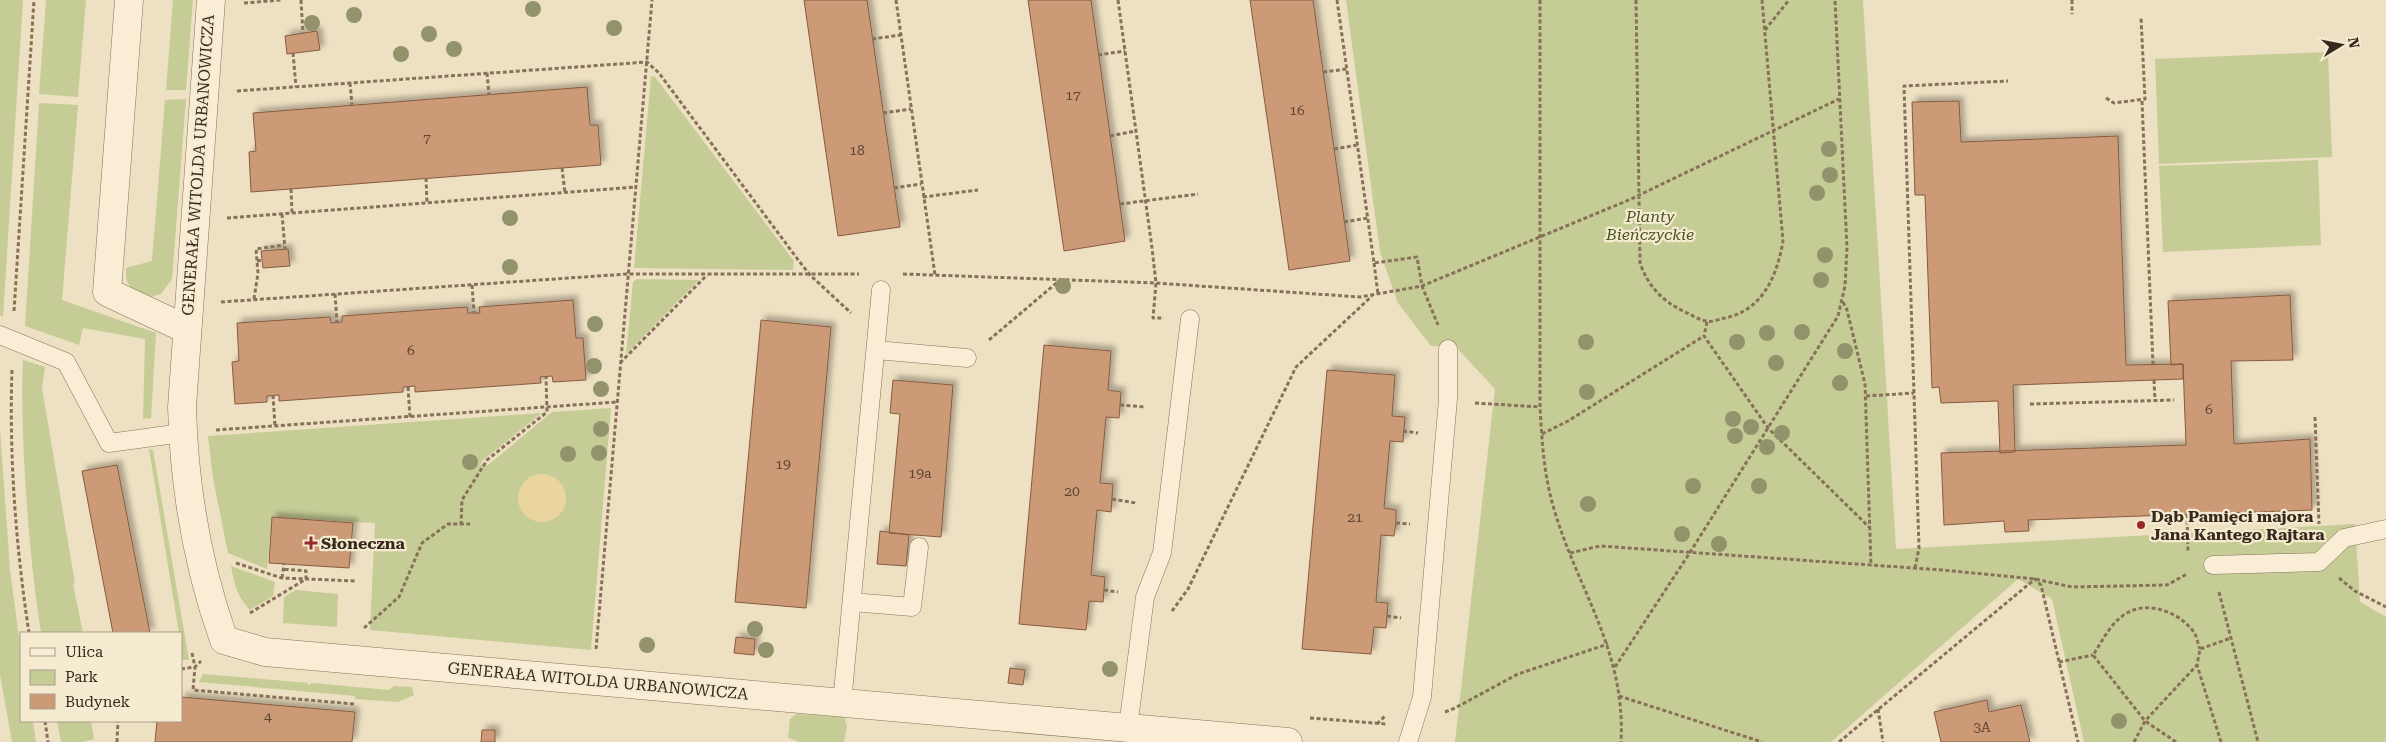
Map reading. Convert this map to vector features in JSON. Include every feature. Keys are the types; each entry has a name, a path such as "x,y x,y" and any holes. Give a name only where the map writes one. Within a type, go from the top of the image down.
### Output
{"street":[{"name":"GENERAŁA WITOLDA URBANOWICZA","path":"129,0 107,292 187,317"},
{"name":"GENERAŁA WITOLDA URBANOWICZA","path":"211,0 187,317 182,433 187,474 209,597 224,640 264,652 1128,726 1288,742"}],"lane":[{"path":"842,703 881,290"},
{"path":"1128,726 1144,597 1162,553 1190,319"},
{"path":"0,336 66,362 109,443 182,433"},
{"path":"1408,742 1422,697 1425,668 1448,399 1448,349"},
{"path":"876,350 967,358"},
{"path":"2212,565 2319,562 2344,538 2386,529"},
{"path":"852,602 912,607 919,547"}],"path":[{"path":"14,321 34,0"},
{"path":"301,0 302,34"},
{"path":"594,680 627,274 652,0"},
{"path":"896,0 935,275"},
{"path":"1118,0 1156,284"},
{"path":"1338,0 1378,295"},
{"path":"1540,0 1540,407 1542,434 1548,484 1554,510 1608,644 1619,696 1621,742"},
{"path":"1636,0 1639,255 1646,278 1666,301 1707,322 1731,317 1751,306 1762,297 1780,263 1783,241 1762,0"},
{"path":"1764,31 1789,0"},
{"path":"1614,668 1689,554 1832,326 1842,302 1847,248 1835,0"},
{"path":"2072,0 2072,14"},
{"path":"2141,18 2145,99 2142,101 2153,364"},
{"path":"872,39 901,35"},
{"path":"1098,55 1125,52"},
{"path":"293,54 296,87"},
{"path":"204,94 647,62 659,74 810,275 858,320 878,321"},
{"path":"1323,72 1348,69"},
{"path":"487,73 489,95"},
{"path":"1915,568 1919,548 1904,86 2008,81"},
{"path":"350,83 352,105"},
{"path":"2106,98 2114,103 2142,101"},
{"path":"900,274 1156,284 1360,297 1378,295 1422,286 1638,195 1839,99"},
{"path":"883,113 911,109"},
{"path":"1110,136 1136,131"},
{"path":"1334,149 1358,145"},
{"path":"562,168 565,193"},
{"path":"426,178 427,203"},
{"path":"894,188 921,184"},
{"path":"194,220 636,187"},
{"path":"291,189 292,213"},
{"path":"923,197 978,190"},
{"path":"1120,204 1198,194"},
{"path":"254,299 258,273 256,249 284,247 282,214"},
{"path":"1344,222 1368,218"},
{"path":"1374,263 1417,257 1422,286 1448,349"},
{"path":"257,261 262,260"},
{"path":"187,317 254,299 627,274 864,274"},
{"path":"620,364 708,274"},
{"path":"1002,330 1060,280"},
{"path":"472,284 474,313"},
{"path":"334,294 337,322"},
{"path":"1139,639 1151,640 1188,589 1296,367 1373,295"},
{"path":"1842,302 1847,310 1866,396 1871,566"},
{"path":"1542,434 1568,421 1704,336 1707,322"},
{"path":"1704,336 1768,428 1870,528"},
{"path":"12,364 12,446 20,560 29,632"},
{"path":"461,525 462,500 487,460 547,412 546,377"},
{"path":"2154,380 2155,400"},
{"path":"408,386 410,416"},
{"path":"1866,396 1914,393"},
{"path":"274,395 275,426"},
{"path":"2030,404 2174,400"},
{"path":"182,433 617,402"},
{"path":"1120,405 1145,407"},
{"path":"1498,405 1540,407"},
{"path":"2316,417 2318,510"},
{"path":"1403,431 1426,434"},
{"path":"1112,499 1136,503"},
{"path":"2187,514 2187,534"},
{"path":"356,634 399,597 422,543 448,524 470,524"},
{"path":"1570,553 1600,546 1689,554 1915,568 2035,579 2072,587 2167,585 2202,566 2212,565 2258,742"},
{"path":"232,561 282,578 357,581"},
{"path":"2319,562 2355,591 2386,607"},
{"path":"282,578 284,564"},
{"path":"283,569 306,570 306,579"},
{"path":"252,620 247,616 306,579"},
{"path":"2035,579 2041,585 2078,742"},
{"path":"1838,742 2035,579"},
{"path":"2059,662 2093,654 2112,625 2128,612 2146,608 2165,609 2194,633 2200,649 2197,665 2221,742"},
{"path":"2200,649 2231,638"},
{"path":"1308,718 1377,724 1414,722 1455,708 1518,674 1608,644"},
{"path":"2093,654 2145,721 2176,742"},
{"path":"2134,742 2145,721 2197,665"},
{"path":"1619,696 1762,742"},
{"path":"1877,709 1883,742"},
{"path":"44,722 48,742"},
{"path":"117,742 118,722"}],"green space":[{"path":"0,0 23,0 3,317 0,315"},
{"path":"46,0 86,0 78,97 39,94"},
{"path":"173,0 193,0 186,90 166,90"},
{"name":"Planty Bieńczyckie","path":"1346,0 1863,0 1896,549 2355,524 2360,602 2386,617 2386,742 2084,742 2052,599 2018,579 1831,742 1455,742 1495,389 1456,347 1431,346 1398,303 1380,252"},
{"path":"2328,52 2332,157 2159,164 2155,59"},
{"path":"651,76 655,77 794,261 793,270 634,268"},
{"path":"186,99 172,279 161,294 146,298 130,287 126,268 152,261 165,100"},
{"path":"39,103 78,105 62,300 156,333 151,418 143,419 145,339 83,328 79,345 25,326"},
{"path":"2318,160 2321,245 2163,252 2159,166"},
{"path":"637,279 699,280 626,354 633,282"},
{"path":"23,360 45,367 42,388 75,583 73,584 83,632 41,632 32,568 27,503 22,385"},
{"path":"611,408 591,650 370,630 375,523 272,518 267,569 228,553 213,478 208,436 542,413 483,460 480,465 488,465 552,412"},
{"path":"0,429 10,570 20,645 20,722 33,722 36,742 12,742 0,675"},
{"path":"149,449 153,450 189,660 182,660 182,632 179,632"},
{"path":"231,566 275,582 273,596 250,610 237,590"},
{"path":"296,590 338,594 337,627 283,623 284,597"},
{"path":"203,674 308,683 308,685 313,683 389,690 394,686 412,687 414,695 398,702 355,699 355,696 199,682"},
{"path":"796,714 844,717 847,726 844,742 800,742 788,738 790,719"},
{"path":"57,722 91,722 94,739 83,742 61,742"}],"sand":[{"path":"537,474 547,474 556,478 562,484 565,489 565,507 556,518 547,522 537,522 528,518 522,512 518,503 518,493 522,484 528,478"}],"building":[{"path":"804,0 867,0 900,227 838,236"},
{"path":"1028,0 1091,0 1125,241 1064,251"},
{"path":"1250,0 1313,0 1350,261 1289,270"},
{"path":"317,31 320,50 287,54 285,36"},
{"path":"587,87 590,125 598,125 601,165 251,192 249,152 256,151 253,113"},
{"path":"1959,101 1961,142 2118,136 2126,365 2183,364 2183,379 2013,385 2015,452 2000,453 1998,401 1941,403 1939,387 1932,388 1925,195 1915,195 1912,102"},
{"path":"288,249 290,266 263,268 261,251"},
{"path":"2290,295 2293,360 2231,361 2234,444 2310,439 2312,510 2028,520 2029,531 2005,532 2004,521 1944,525 1941,453 2186,445 2183,364 2171,365 2168,301"},
{"path":"573,300 576,338 583,338 586,380 553,382 552,376 540,377 541,383 415,392 415,386 403,387 403,392 279,401 279,395 267,396 267,402 235,404 232,362 239,361 237,323 330,317 331,323 342,322 342,316 467,307 468,313 480,313 479,307"},
{"path":"761,320 831,327 806,608 735,602"},
{"path":"1044,345 1111,351 1108,390 1121,392 1119,418 1106,417 1100,483 1113,484 1111,512 1097,510 1091,575 1105,577 1103,602 1089,601 1086,630 1019,624"},
{"path":"1327,370 1395,375 1392,416 1405,417 1403,442 1390,441 1384,508 1396,510 1396,523 1394,536 1381,535 1376,602 1388,603 1386,628 1374,627 1371,654 1302,649"},
{"path":"893,380 953,385 941,537 889,533 900,414 890,413"},
{"path":"117,465 150,632 113,632 82,471"},
{"name":"Słoneczna","path":"272,517 353,523 349,568 269,563"},
{"path":"880,531 909,535 906,566 877,564"},
{"path":"736,637 755,639 754,655 734,653"},
{"path":"1010,668 1025,670 1023,685 1008,683"},
{"path":"182,697 355,712 352,742 155,742 157,722 182,722"},
{"path":"1987,700 1989,712 2021,705 2030,742 1941,742 1934,712"},
{"path":"482,730 495,730 495,742 481,742"}],"place":[{"name":"Dąb Pamięci majora Jana Kantego Rajtara","path":"2141,525"},
{"name":"Słoneczna","path":"311,543"}]}
